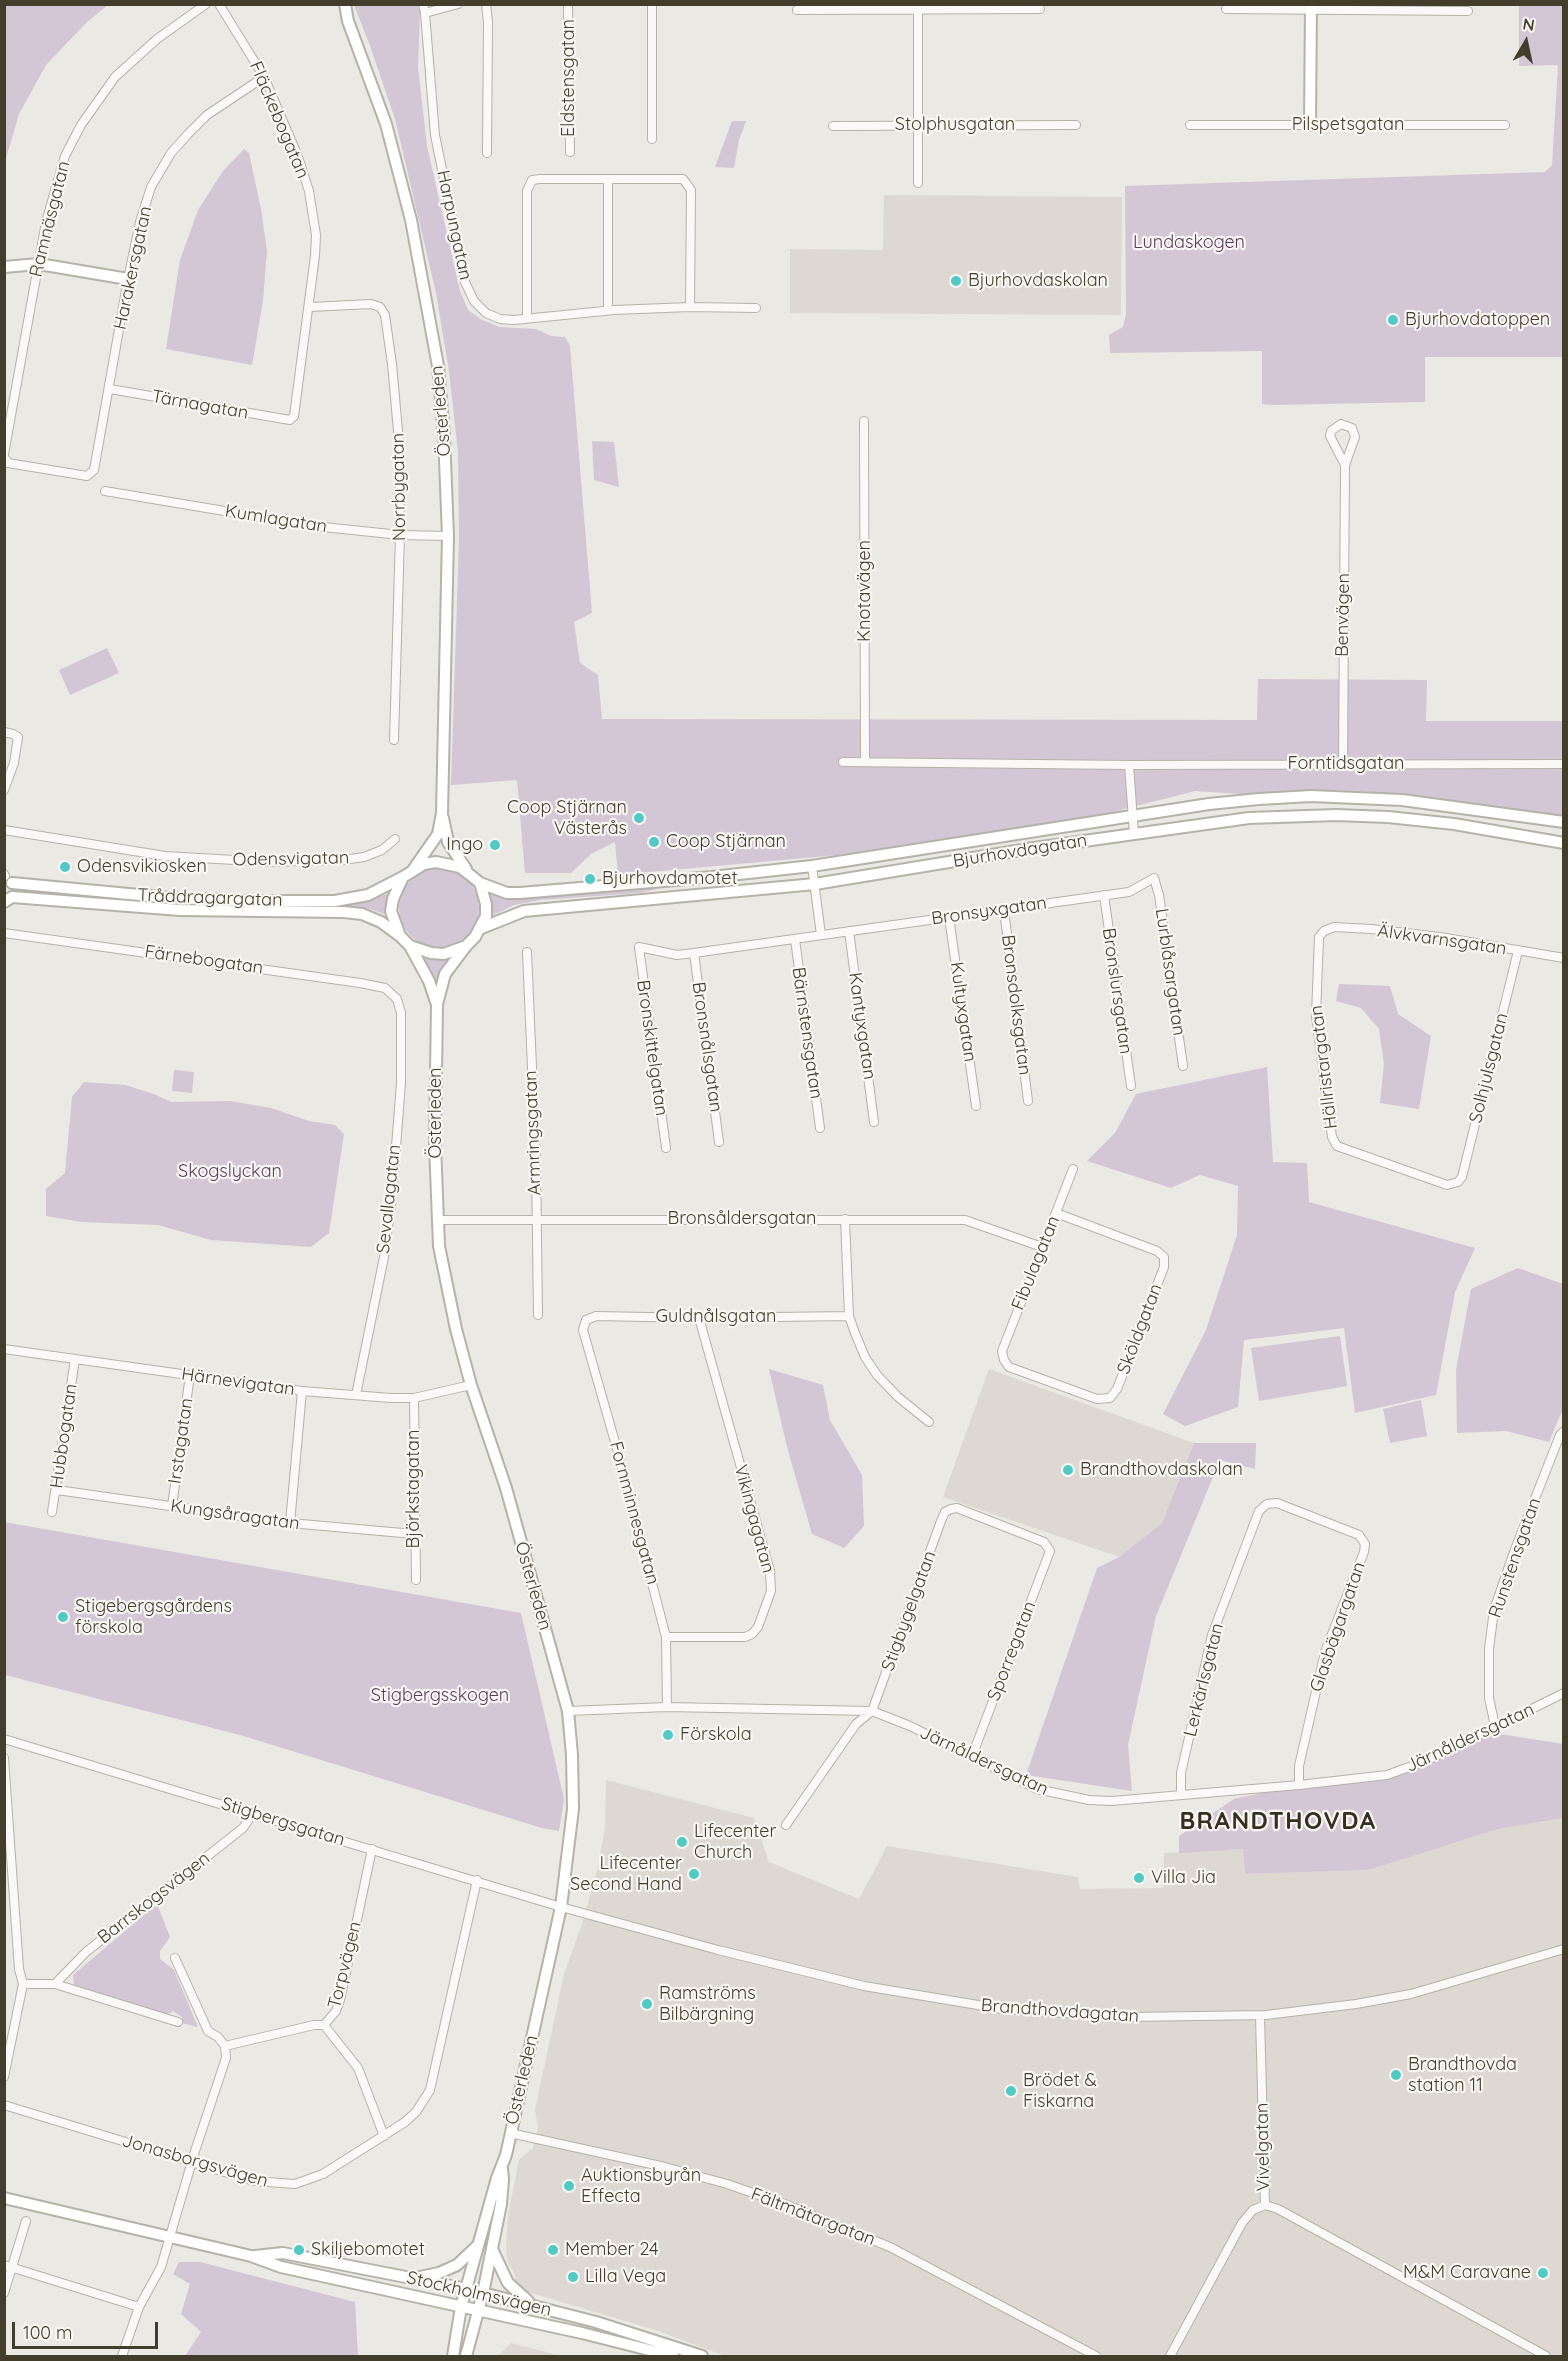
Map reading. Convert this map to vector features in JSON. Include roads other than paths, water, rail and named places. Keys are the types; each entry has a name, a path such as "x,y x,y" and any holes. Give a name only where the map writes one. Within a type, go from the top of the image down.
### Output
{"main road":[{"name":"Österleden","path":"336,4 348,21"},
{"name":"Österleden","path":"345,4 348,21 386,124 411,220 438,366 444,435 448,536 442,813 438,834 413,870"},
{"path":"1310,125 1311,7"},
{"path":"4,267 39,264 128,279"},
{"name":"Bjurhovdagatan","path":"480,883 507,893 520,893 712,877 812,866 1259,799 1322,796 1402,800 1563,822"},
{"name":"Österleden","path":"442,813 448,842 469,874"},
{"name":"Bjurhovdagatan","path":"479,929 524,911 815,884 1249,818 1336,815 1414,819 1563,843"},
{"path":"436,862 460,867 469,874 480,883 486,916 466,946 444,954 431,953 410,946 400,936 391,911 393,899 404,877 413,870 436,862"},
{"name":"Tråddragargatan","path":"7,877 171,898 335,901 368,896 404,877"},
{"name":"Tråddragargatan","path":"7,877 14,888 8,900 180,910 344,912 362,914 381,922 400,936"},
{"path":"712,877 713,894"},
{"name":"Österleden","path":"410,946 429,981 437,1005"},
{"name":"Österleden","path":"453,2356 461,2307 497,2178 502,2168 561,1907 573,1809 568,1711 506,1488 471,1385 456,1329 439,1246 435,1145 437,1005 445,974 466,946"},
{"name":"Österleden","path":"466,2356 483,2293 501,2204 502,2168"},
{"name":"Stockholmsvägen","path":"4,2198 171,2236 251,2256 281,2267 582,2333 673,2356"},
{"path":"415,2278 439,2273 457,2265 478,2245"},
{"path":"492,2249 508,2283 520,2296 534,2305"},
{"name":"Stockholmsvägen","path":"251,2256 283,2253 467,2289 534,2305 702,2356"}],"street":[{"name":"Ramnäsgatan","path":"5,458 39,264 54,190 65,156 97,100 115,77 136,56 206,4"},
{"name":"Fläckebogatan","path":"219,4 264,77 297,154 309,191 316,235 310,307 294,416 290,420"},
{"path":"424,9 458,4"},
{"path":"486,4 488,22 487,153"},
{"name":"Eldstensgatan","path":"568,4 570,152"},
{"path":"651,139 652,4"},
{"path":"918,7 918,183"},
{"path":"797,10 918,7 1040,9"},
{"path":"1226,9 1311,7 1468,11"},
{"name":"Harpungatan","path":"424,9 435,135 465,282 474,302 486,313 500,319 608,310 690,307 756,308"},
{"name":"Harakersgatan","path":"5,458 8,463 87,476 94,471 128,279 151,187 171,153 207,115 264,77"},
{"name":"Stolphusgatan","path":"833,126 1076,125"},
{"name":"Pilspetsgatan","path":"1190,125 1505,125"},
{"path":"608,179 608,310"},
{"path":"527,318 527,191 532,180 682,179 689,184 692,214 690,307"},
{"name":"Norrbygatan","path":"310,307 371,304 380,307 385,315 399,441 400,535 394,740"},
{"name":"Tärnagatan","path":"110,389 290,420"},
{"name":"Knotavägen","path":"864,421 865,761"},
{"name":"Benvägen","path":"1343,764 1345,465 1355,437 1352,428 1341,424 1335,427 1330,436 1345,465"},
{"name":"Kumlagatan","path":"105,490 282,522 400,535 448,536"},
{"path":"4,732 18,737 14,763 7,773 4,790"},
{"name":"Forntidsgatan","path":"843,762 1129,765 1563,764"},
{"path":"1129,765 1134,834"},
{"name":"Odensvigatan","path":"4,830 165,856 269,862 343,861 364,857 382,850 395,839"},
{"path":"812,866 821,935"},
{"name":"Bronsyxgatan","path":"639,947 676,955 694,953 1129,892 1154,878"},
{"name":"Lurblåsargatan","path":"1154,878 1160,905 1183,1066"},
{"name":"Bronslursgatan","path":"1104,895 1131,1086"},
{"name":"Bronsdolksgatan","path":"1004,910 1028,1101"},
{"name":"Kultyxgatan","path":"950,917 976,1106"},
{"name":"Älvkvarnsgatan","path":"1322,933 1334,927 1371,929 1440,937 1563,958"},
{"name":"Kantyxgatan","path":"849,931 874,1122"},
{"name":"Färnebogatan","path":"4,933 360,983 385,988 398,1002"},
{"name":"Hällristargatan","path":"1322,933 1319,937 1316,1016 1334,1142 1337,1146 1447,1185 1456,1183"},
{"name":"Bärnstensgatan","path":"795,939 820,1128"},
{"name":"Bronskittelgatan","path":"639,947 666,1148"},
{"name":"Armringsgatan","path":"527,951 536,1160 538,1315"},
{"name":"Solhjulsgatan","path":"1456,1183 1462,1177 1518,951"},
{"name":"Bronsnålsgatan","path":"694,953 719,1142"},
{"name":"Sevallagatan","path":"356,1395 384,1257 392,1197 401,1083 401,1013 398,1002"},
{"name":"Fibulagatan","path":"1072,1169 1002,1351 1009,1367 1097,1399 1111,1397"},
{"name":"Sköldgatan","path":"1056,1213 1157,1251 1164,1260 1160,1278 1117,1389 1111,1397"},
{"name":"Bronsåldersgatan","path":"437,1220 536,1218 965,1220 1042,1247"},
{"path":"845,1219 849,1316 866,1357 877,1374 898,1397 929,1422"},
{"name":"Guldnålsgatan","path":"585,1322 596,1316 699,1318 849,1316"},
{"name":"Vikingagatan","path":"666,1637 745,1637 752,1634 758,1627 771,1591 770,1571 699,1318"},
{"name":"Fornminnesgatan","path":"585,1322 583,1330 619,1456 666,1637 667,1707"},
{"name":"Härnevigatan","path":"4,1349 302,1391 414,1398 471,1385"},
{"name":"Hubbogatan","path":"52,1512 75,1359"},
{"name":"Irstagatan","path":"172,1506 190,1375"},
{"path":"290,1523 302,1391"},
{"name":"Björkstagatan","path":"414,1398 416,1580"},
{"name":"Runstensgatan","path":"1496,1726 1491,1709 1489,1687 1494,1610 1522,1532 1563,1431"},
{"name":"Kungsåragatan","path":"57,1490 290,1523 414,1534"},
{"name":"Lerkärlsgatan","path":"1181,1795 1181,1773 1212,1635 1259,1511 1269,1504 1277,1503 1359,1535 1363,1540"},
{"name":"Sporregatan","path":"947,1511 957,1508 1044,1542 1050,1551 972,1756"},
{"name":"Stigbygelgatan","path":"872,1712 941,1521 947,1511"},
{"name":"Glasbägargatan","path":"1299,1785 1299,1766 1325,1652 1364,1552 1363,1540"},
{"name":"Järnåldersgatan","path":"568,1711 667,1707 872,1712 910,1726 1037,1789 1062,1796 1112,1801 1299,1785 1388,1774 1426,1761 1563,1693"},
{"path":"786,1825 856,1724 872,1712"},
{"name":"Stigbergsgatan","path":"4,1739 561,1907"},
{"path":"4,1758 19,1969 23,1984 4,2077"},
{"name":"Barrskogsvägen","path":"55,1984 87,1952 243,1828 252,1812"},
{"name":"Torpvägen","path":"372,1849 340,2000 336,2011 324,2025 358,2068 384,2136"},
{"name":"Jonasborgsvägen","path":"4,2105 254,2181 295,2184 323,2174 384,2136 416,2112 430,2090 477,1880"},
{"name":"Brandthovdagatan","path":"561,1907 718,1950 864,1986 1002,2009 1084,2016 1260,2016 1356,2004 1411,1994 1563,1949"},
{"path":"122,2356 139,2307 161,2267 195,2151 226,2058 225,2046 218,2037 208,2031 175,1958"},
{"path":"23,1984 55,1984 178,2022"},
{"name":"Vivelgatan","path":"1170,2356 1242,2223 1253,2210 1265,2205 1260,2016"},
{"path":"225,2046 314,2025 324,2025"},
{"name":"Fältmätargatan","path":"510,2133 665,2167 727,2184 787,2205 890,2247 1096,2356"},
{"path":"1265,2205 1278,2209 1546,2356"},
{"path":"4,2293 8,2266 26,2220"},
{"path":"8,2266 139,2307"}],"place":[{"name":"Bjurhovdaskolan","path":"956,281"},
{"name":"Bjurhovdatoppen","path":"1393,320"},
{"name":"Coop Stjärnan Västerås","path":"639,818"},
{"name":"Coop Stjärnan","path":"654,842"},
{"name":"Ingo","path":"495,845"},
{"name":"Odensvikiosken","path":"65,867"},
{"name":"Bjurhovdamotet","path":"590,879"},
{"name":"Brandthovdaskolan","path":"1068,1470"},
{"name":"Stigebergsgårdens förskola","path":"63,1617"},
{"name":"Förskola","path":"668,1735"},
{"name":"Lifecenter Church","path":"682,1842"},
{"name":"Lifecenter Second Hand","path":"694,1874"},
{"name":"Villa Jia","path":"1139,1878"},
{"name":"Ramströms Bilbärgning","path":"647,2004"},
{"name":"Brandthovda station 11","path":"1396,2075"},
{"name":"Brödet & Fiskarna","path":"1011,2091"},
{"name":"Auktionsbyrån Effecta","path":"569,2186"},
{"name":"Skiljebomotet","path":"299,2250"},
{"name":"Member 24","path":"553,2250"},
{"name":"M&M Caravane","path":"1543,2273"},
{"name":"Lilla Vega","path":"573,2277"}],"district":[{"name":"BRANDTHOVDA","path":"1278,1822"}],"park label":[{"name":"Lundaskogen","path":"1189,243"},
{"name":"Skogslyckan","path":"230,1172"},
{"name":"Stigbergsskogen","path":"440,1696"}]}
